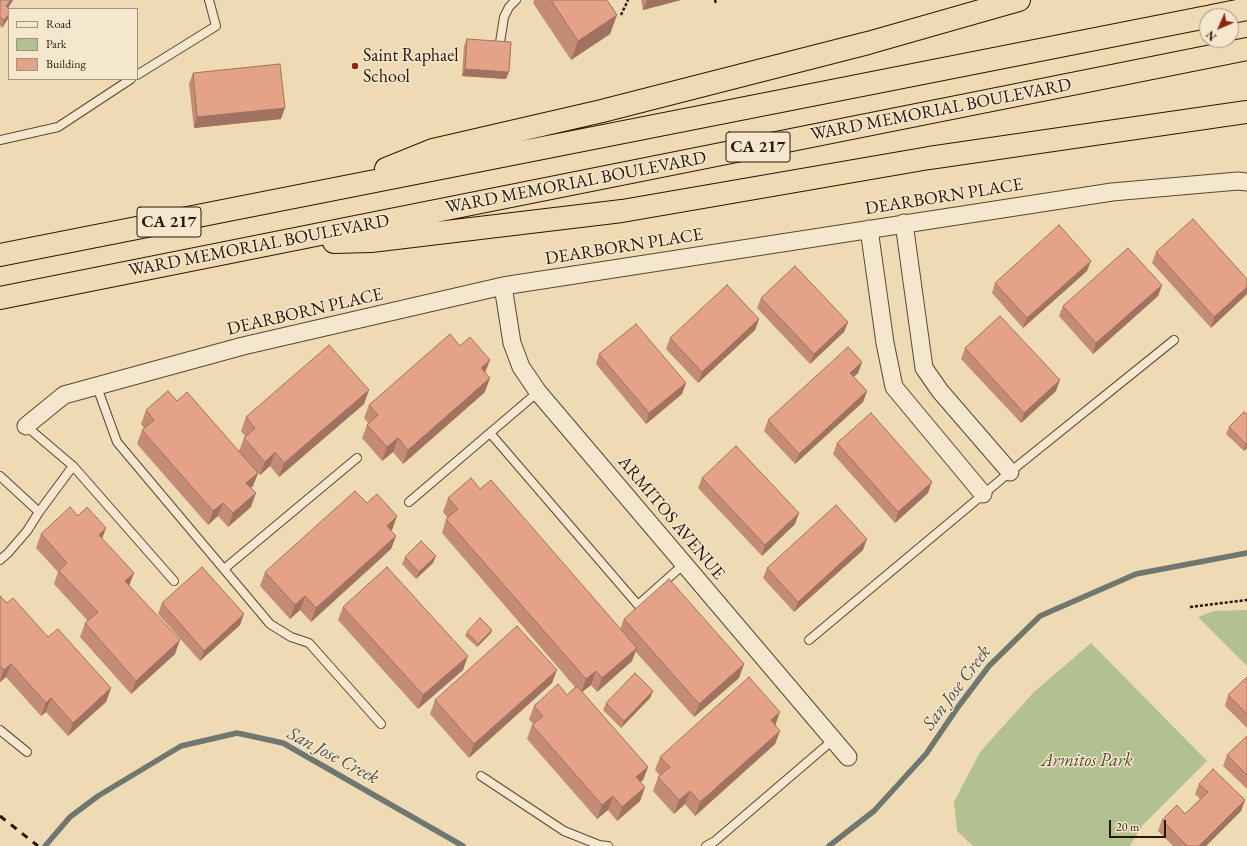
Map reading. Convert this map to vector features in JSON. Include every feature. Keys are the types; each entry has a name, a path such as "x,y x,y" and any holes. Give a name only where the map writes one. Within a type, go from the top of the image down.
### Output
{"highway":[{"path":"339,188 433,150 610,109 868,43 1019,0"},
{"name":"CA 217","path":"0,255 1199,19"},
{"name":"WARD MEMORIAL BOULEVARD","path":"0,298 1247,49"},
{"path":"269,245 371,241 622,211 929,158 1247,112"}],"street":[{"name":"DEARBORN PLACE","path":"26,426 64,395 243,346 503,286 869,228 1112,192 1238,181 1247,182"},
{"path":"904,223 924,368 940,391 1010,472"},
{"path":"869,228 885,344 894,387 983,494"},
{"name":"ARMITOS AVENUE","path":"503,286 512,343 521,367 538,392 848,757"}],"lane":[{"path":"138,74 216,26 209,0"},
{"path":"499,48 504,17 509,7 516,0"},
{"path":"0,140 58,127 129,80"},
{"path":"809,640 983,494 1174,340"},
{"path":"97,387 117,442 270,624 291,637 309,643 381,724"},
{"path":"408,502 538,392"},
{"path":"26,426 73,466 174,581"},
{"path":"490,433 638,606 684,564"},
{"path":"224,569 357,458"},
{"path":"0,560 27,531 73,466"},
{"path":"0,476 39,512"},
{"path":"0,730 27,752"},
{"path":"706,846 715,841 833,740"},
{"path":"481,776 564,831 599,845 608,846"}],"path":[{"path":"621,15 628,0"},
{"path":"715,0 716,4"},
{"path":"1190,607 1247,600"}],"green space":[{"path":"1247,610 1247,666 1198,617 1213,611"},
{"name":"Armitos Park","path":"1091,643 1207,761 1142,826 1130,846 973,846 957,831 954,802 980,752 1034,692"}],"building":[{"path":"0,0 11,0 6,6 9,8 8,15 4,20 0,17"},
{"path":"551,0 607,0 617,15 578,41"},
{"path":"467,39 511,42 509,72 465,69"},
{"path":"280,64 285,108 197,117 193,73"},
{"path":"1193,219 1247,279 1247,287 1214,317 1156,252"},
{"path":"1059,225 1091,261 1027,318 995,283"},
{"path":"1128,248 1162,285 1096,343 1063,306"},
{"path":"795,266 848,322 814,354 761,298"},
{"path":"727,285 759,319 702,372 670,338"},
{"path":"1000,316 1060,380 1024,413 965,348"},
{"path":"636,324 686,383 649,413 599,354"},
{"path":"450,334 460,346 470,337 490,360 481,368 490,378 408,450 398,438 387,447 367,425 378,415 369,405"},
{"path":"329,345 369,390 284,463 275,452 265,462 244,438 255,428 246,417"},
{"path":"848,347 862,362 850,373 867,391 799,454 768,420"},
{"path":"168,391 177,401 187,392 258,473 246,483 256,493 233,513 223,503 213,511 142,430 154,420 146,410"},
{"path":"1244,412 1247,414 1246,444 1229,427"},
{"path":"871,413 932,482 898,512 837,443"},
{"path":"736,446 799,513 765,545 702,478"},
{"path":"471,478 480,489 491,480 637,648 602,678 596,671 586,679 446,519 458,509 448,498"},
{"path":"355,491 367,503 377,494 397,516 387,526 396,536 316,608 305,596 295,605 265,572"},
{"path":"836,505 867,539 798,602 767,568"},
{"path":"70,507 78,516 87,507 106,528 99,535 134,573 125,581 180,640 136,681 85,623 98,612 59,571 67,563 41,534"},
{"path":"421,541 436,556 419,572 405,557"},
{"path":"202,567 244,614 204,651 162,603"},
{"path":"387,567 468,656 423,695 343,607"},
{"path":"669,579 744,664 699,704 624,619"},
{"path":"0,596 7,603 13,598 48,637 58,629 111,688 73,723 51,698 46,703 11,664 4,670 0,666"},
{"path":"480,618 492,630 478,644 467,632"},
{"path":"517,626 557,670 474,744 435,700"},
{"path":"635,673 653,691 624,721 606,703"},
{"path":"749,677 780,712 771,720 780,731 700,802 690,791 679,800 658,777 670,767 660,757"},
{"path":"1247,677 1247,714 1228,695"},
{"path":"558,684 567,695 577,686 648,767 636,777 645,787 622,807 613,796 602,805 532,725 543,716 534,706"},
{"path":"1247,736 1247,775 1227,755"},
{"path":"1213,769 1245,800 1199,846 1187,846 1162,820 1177,805 1185,814 1208,792 1199,784"}],"waterway":[{"name":"San Jose Creek","path":"829,846 874,811 926,754 958,707 989,666 1040,616 1136,574 1247,553"},
{"name":"San Jose Creek","path":"45,846 70,817 98,796 181,746 237,733 283,743 463,846"}],"railway":[{"path":"0,816 38,846"}],"place":[{"name":"Saint Raphael School","path":"355,66"}]}
